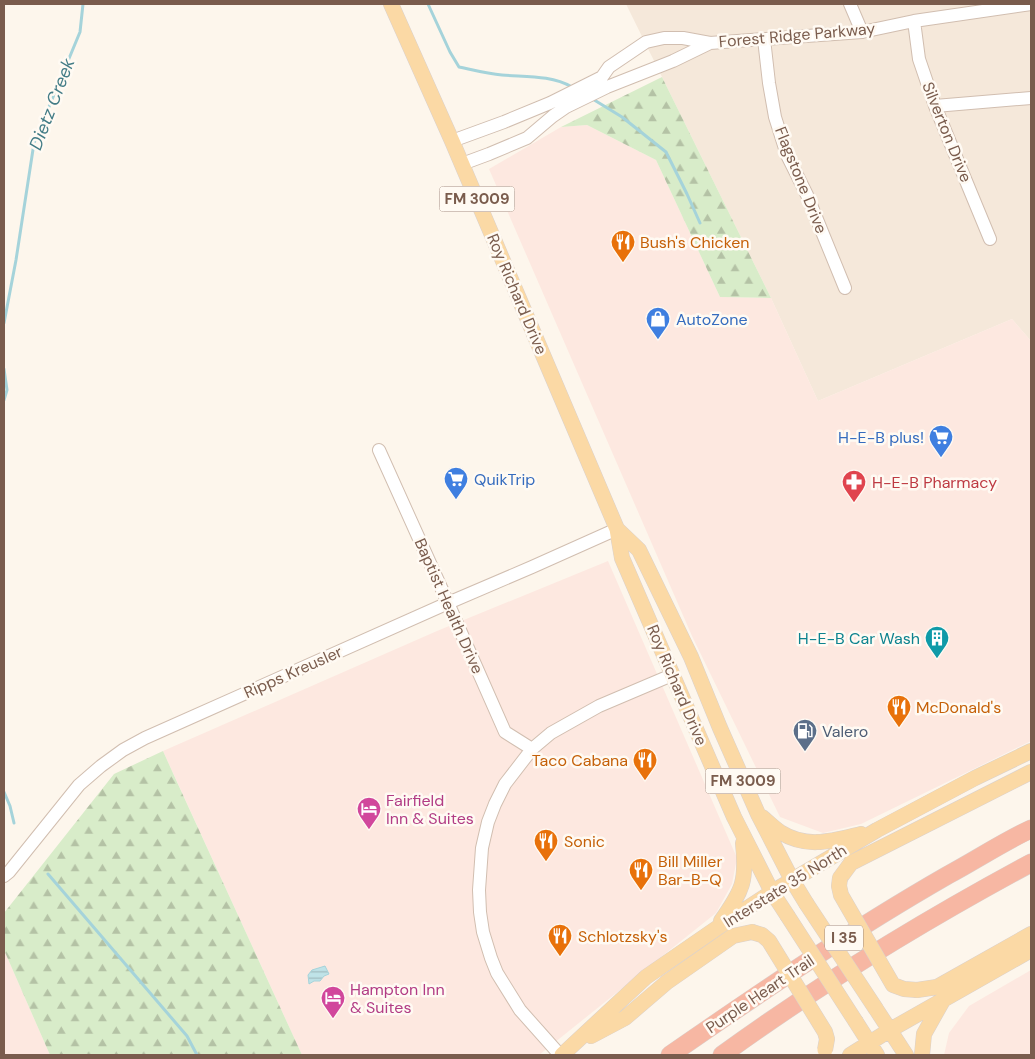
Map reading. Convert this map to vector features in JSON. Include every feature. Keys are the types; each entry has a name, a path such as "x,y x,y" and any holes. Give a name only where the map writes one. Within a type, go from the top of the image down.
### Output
{"highway":[{"name":"Purple Heart Trail","path":"670,1055 768,987 870,922 1029,830"},
{"name":"Purple Heart Trail","path":"722,1055 837,976 990,885 1031,863"}],"main road":[{"name":"Roy Richard Drive","path":"391,4 462,164 617,529 622,558 672,675 742,834 772,892"},
{"name":"Roy Richard Drive","path":"617,529 639,550 691,657 758,814 792,880"},
{"name":"Interstate 35 North","path":"565,1052 646,977 772,892 877,830 975,778 1031,751"},
{"path":"1031,772 850,863 840,878 839,886 841,895 893,984 904,989 917,990 937,987 1031,934"},
{"path":"758,814 780,832 797,840 828,842 877,830"},
{"path":"717,928 736,901 741,888 745,864 742,834"},
{"name":"FM 3009","path":"792,880 906,1055"},
{"name":"FM 3009","path":"772,892 873,1049"},
{"path":"565,1052 625,1018 667,982 732,936 752,932 762,935 769,941 825,1032 827,1039 822,1052"},
{"path":"850,1055 873,1049 890,1030 1031,950"},
{"path":"922,1055 924,1034 944,999"}],"street":[{"path":"850,4 862,32"},
{"name":"Forest Ridge Parkway","path":"462,164 527,138 553,116 604,82 609,67 646,42 664,38 683,38 710,43 862,32 914,21 1031,4"},
{"name":"Silverton Drive","path":"914,21 919,59 935,106 990,239"},
{"name":"Flagstone Drive","path":"764,39 775,117 787,155 807,195 845,288"},
{"name":"Forest Ridge Parkway","path":"452,141 604,82 673,61 710,43"},
{"path":"935,106 1031,98"},
{"name":"Baptist Health Drive","path":"379,450 505,732 532,749"},
{"name":"Ripps Kreusler","path":"4,886 6,874 79,785 124,750 145,738 617,529"},
{"path":"565,1052 520,1010 497,973 491,958 483,932 479,890 482,848 488,822 505,784 532,749 551,733 599,706 672,675"}],"shaded area":[{"path":"626,4 1031,4 1031,341 1012,319 818,401 771,298"},
{"path":"587,125 656,160 720,297 771,298 818,401 1012,319 1031,341 1031,741 861,824 823,833 780,817 692,636 489,169 561,127"},
{"path":"608,561 737,858 732,884 716,913 539,1055 302,1055 163,751 437,631"},
{"path":"4,950 50,1055 4,1055"},
{"path":"1031,970 1031,1055 944,1055 949,1033 969,1006"}],"green space":[{"path":"662,77 771,298 720,297 656,160 587,125 561,127"},
{"path":"163,751 302,1055 50,1055 4,950 4,913 114,774"}],"water":[{"path":"325,966 329,974 320,981 314,981 309,984 308,975 312,970"}],"waterway":[{"name":"Dietz Creek","path":"4,323 34,143 80,32 83,4"},
{"path":"428,4 459,67 480,72 547,78 572,87"},
{"path":"591,98 622,117 666,152 700,223"},
{"name":"Dietz Creek","path":"4,369 7,390 4,400"},
{"path":"4,792 14,823"},
{"path":"48,874 187,1036 197,1055"}],"place":[{"name":"Bush's Chicken","path":"623,263"},
{"name":"AutoZone","path":"658,340"},
{"name":"H-E-B plus!","path":"941,458"},
{"name":"QuikTrip","path":"456,500"},
{"name":"H-E-B Pharmacy","path":"854,503"},
{"name":"H-E-B Car Wash","path":"937,659"},
{"name":"McDonald's","path":"899,728"},
{"name":"Valero","path":"805,752"},
{"name":"Taco Cabana","path":"645,781"},
{"name":"Fairfield Inn & Suites","path":"369,830"},
{"name":"Sonic","path":"546,862"},
{"name":"Bill Miller Bar-B-Q","path":"641,891"},
{"name":"Schlotzsky's","path":"560,957"},
{"name":"Hampton Inn & Suites","path":"333,1019"}]}
